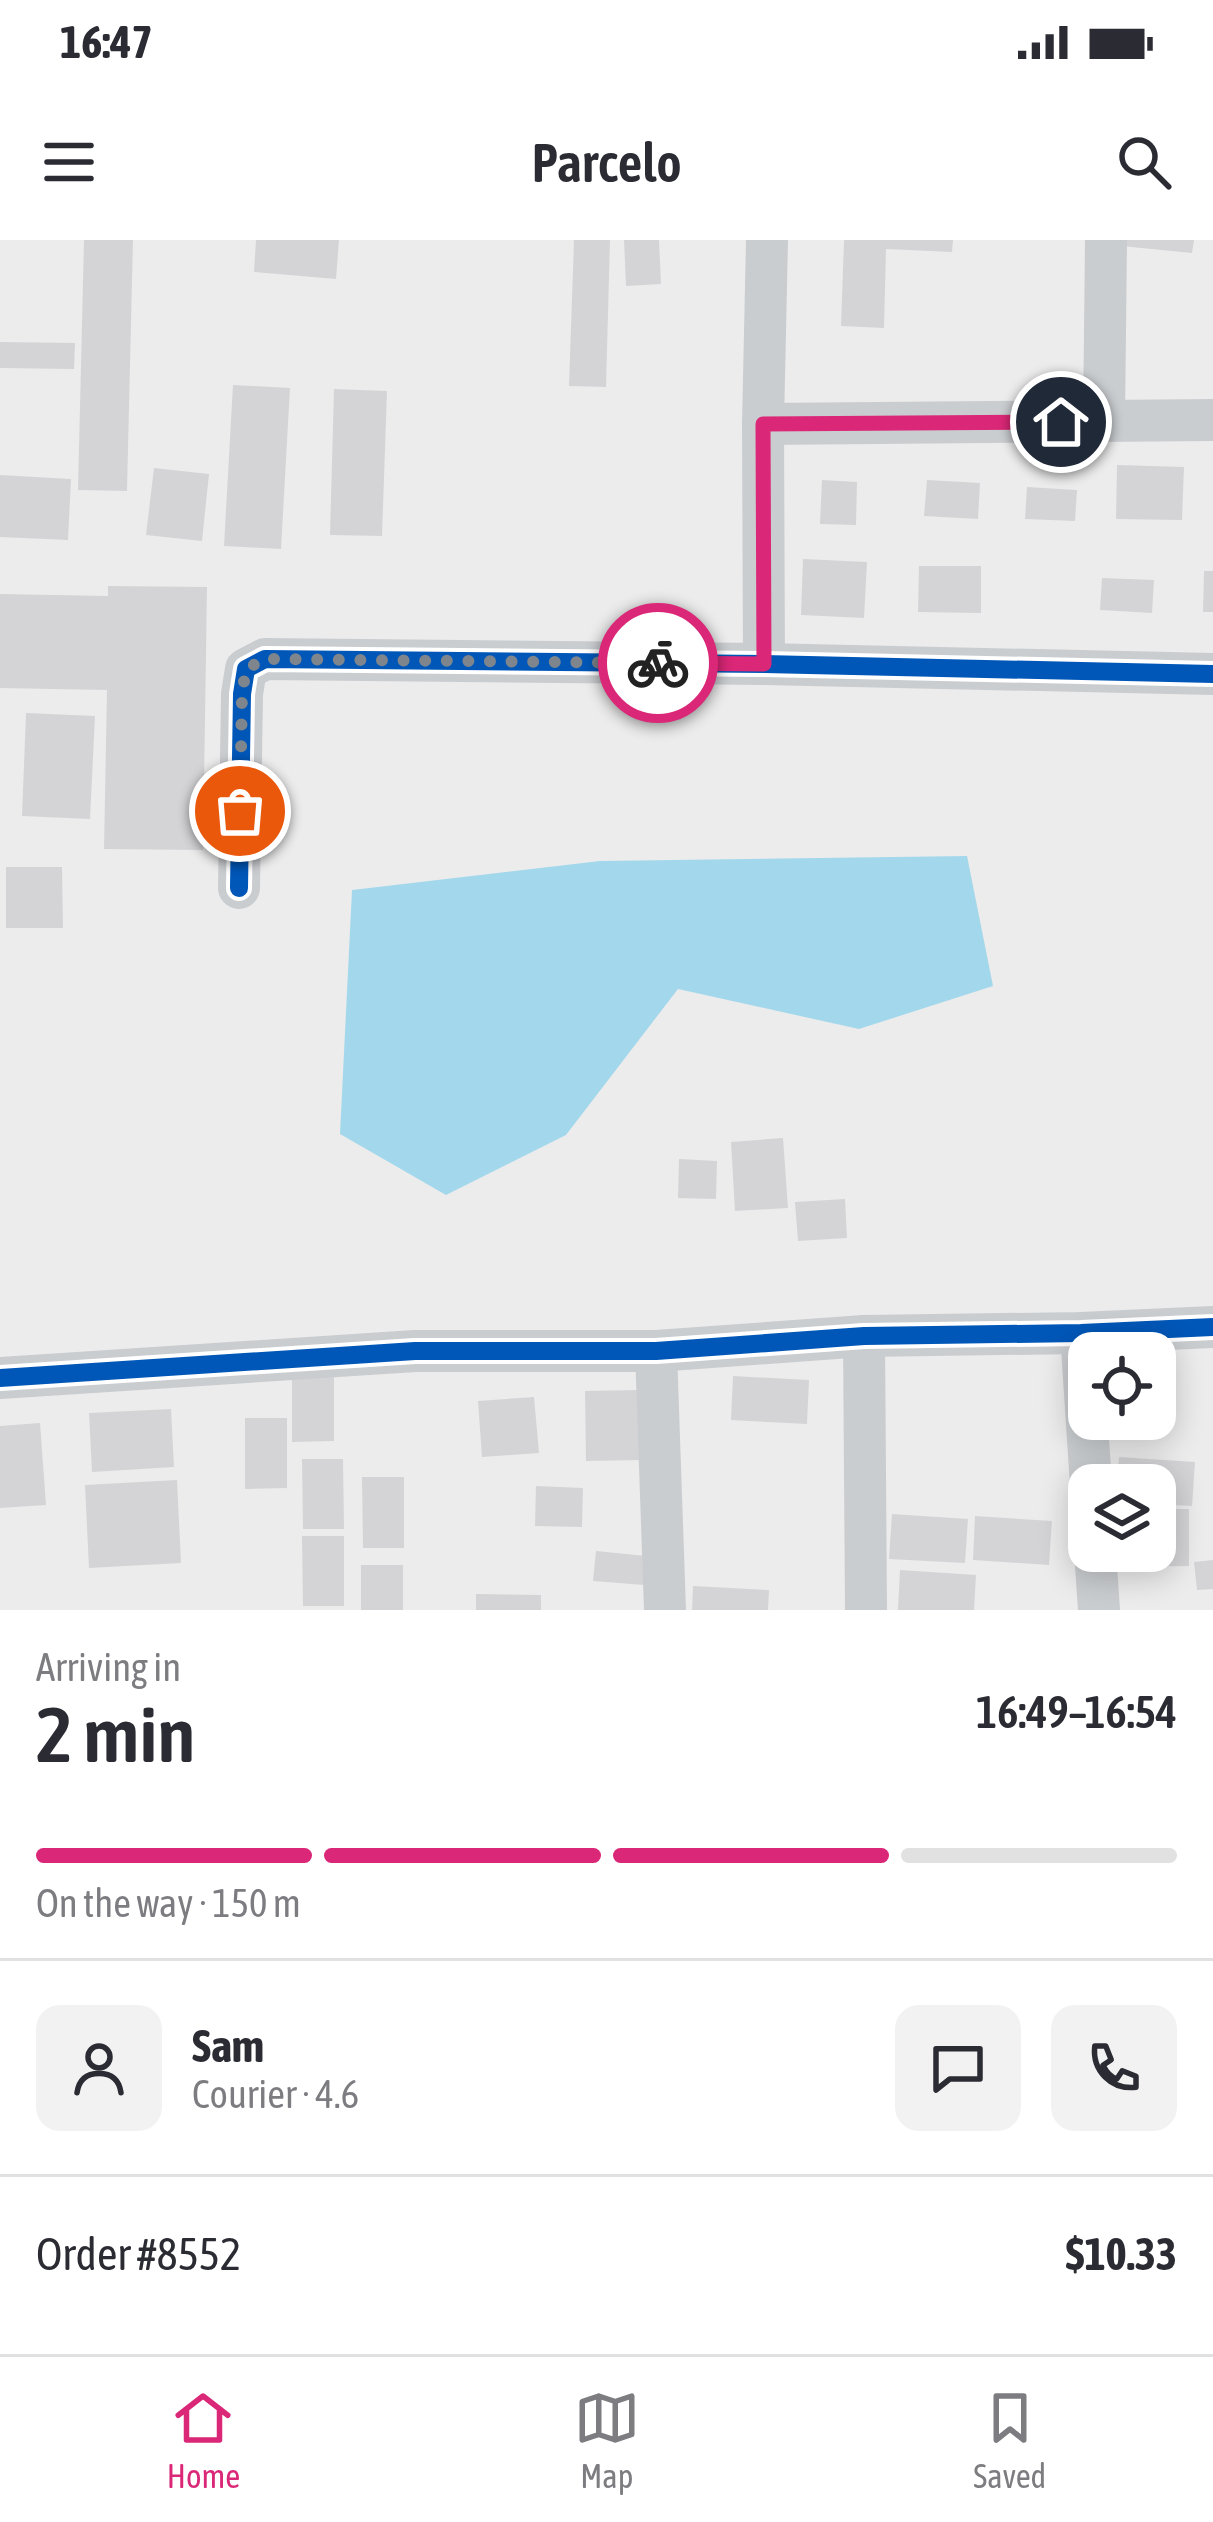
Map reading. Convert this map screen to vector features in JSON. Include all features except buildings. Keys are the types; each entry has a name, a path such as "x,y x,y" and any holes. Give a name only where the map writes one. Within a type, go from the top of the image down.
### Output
{"street":[{"path":"764,664 767,240"},
{"path":"1104,421 1106,240"},
{"path":"763,424 1213,420"},
{"path":"239,889 242,694 246,669 265,659 1213,674"},
{"path":"1107,1332 1213,1328"},
{"path":"0,1378 415,1351 656,1351 864,1336 1068,1333"},
{"path":"864,1336 866,1610"},
{"path":"656,1351 664,1610"},
{"path":"1096,1572 1099,1610"}],"water":[{"path":"967,856 993,986 859,1029 678,989 566,1135 446,1195 340,1134 352,890 600,861"}],"cycle path":[{"path":"239,888 242,694 246,669 265,659 1213,674"},
{"path":"0,1378 415,1351 656,1351 864,1336 1213,1327"}],"way so far":[{"path":"240,811 246,669 265,659 658,663"}],"route":[{"path":"658,663 764,664 763,424 1061,422"}]}
